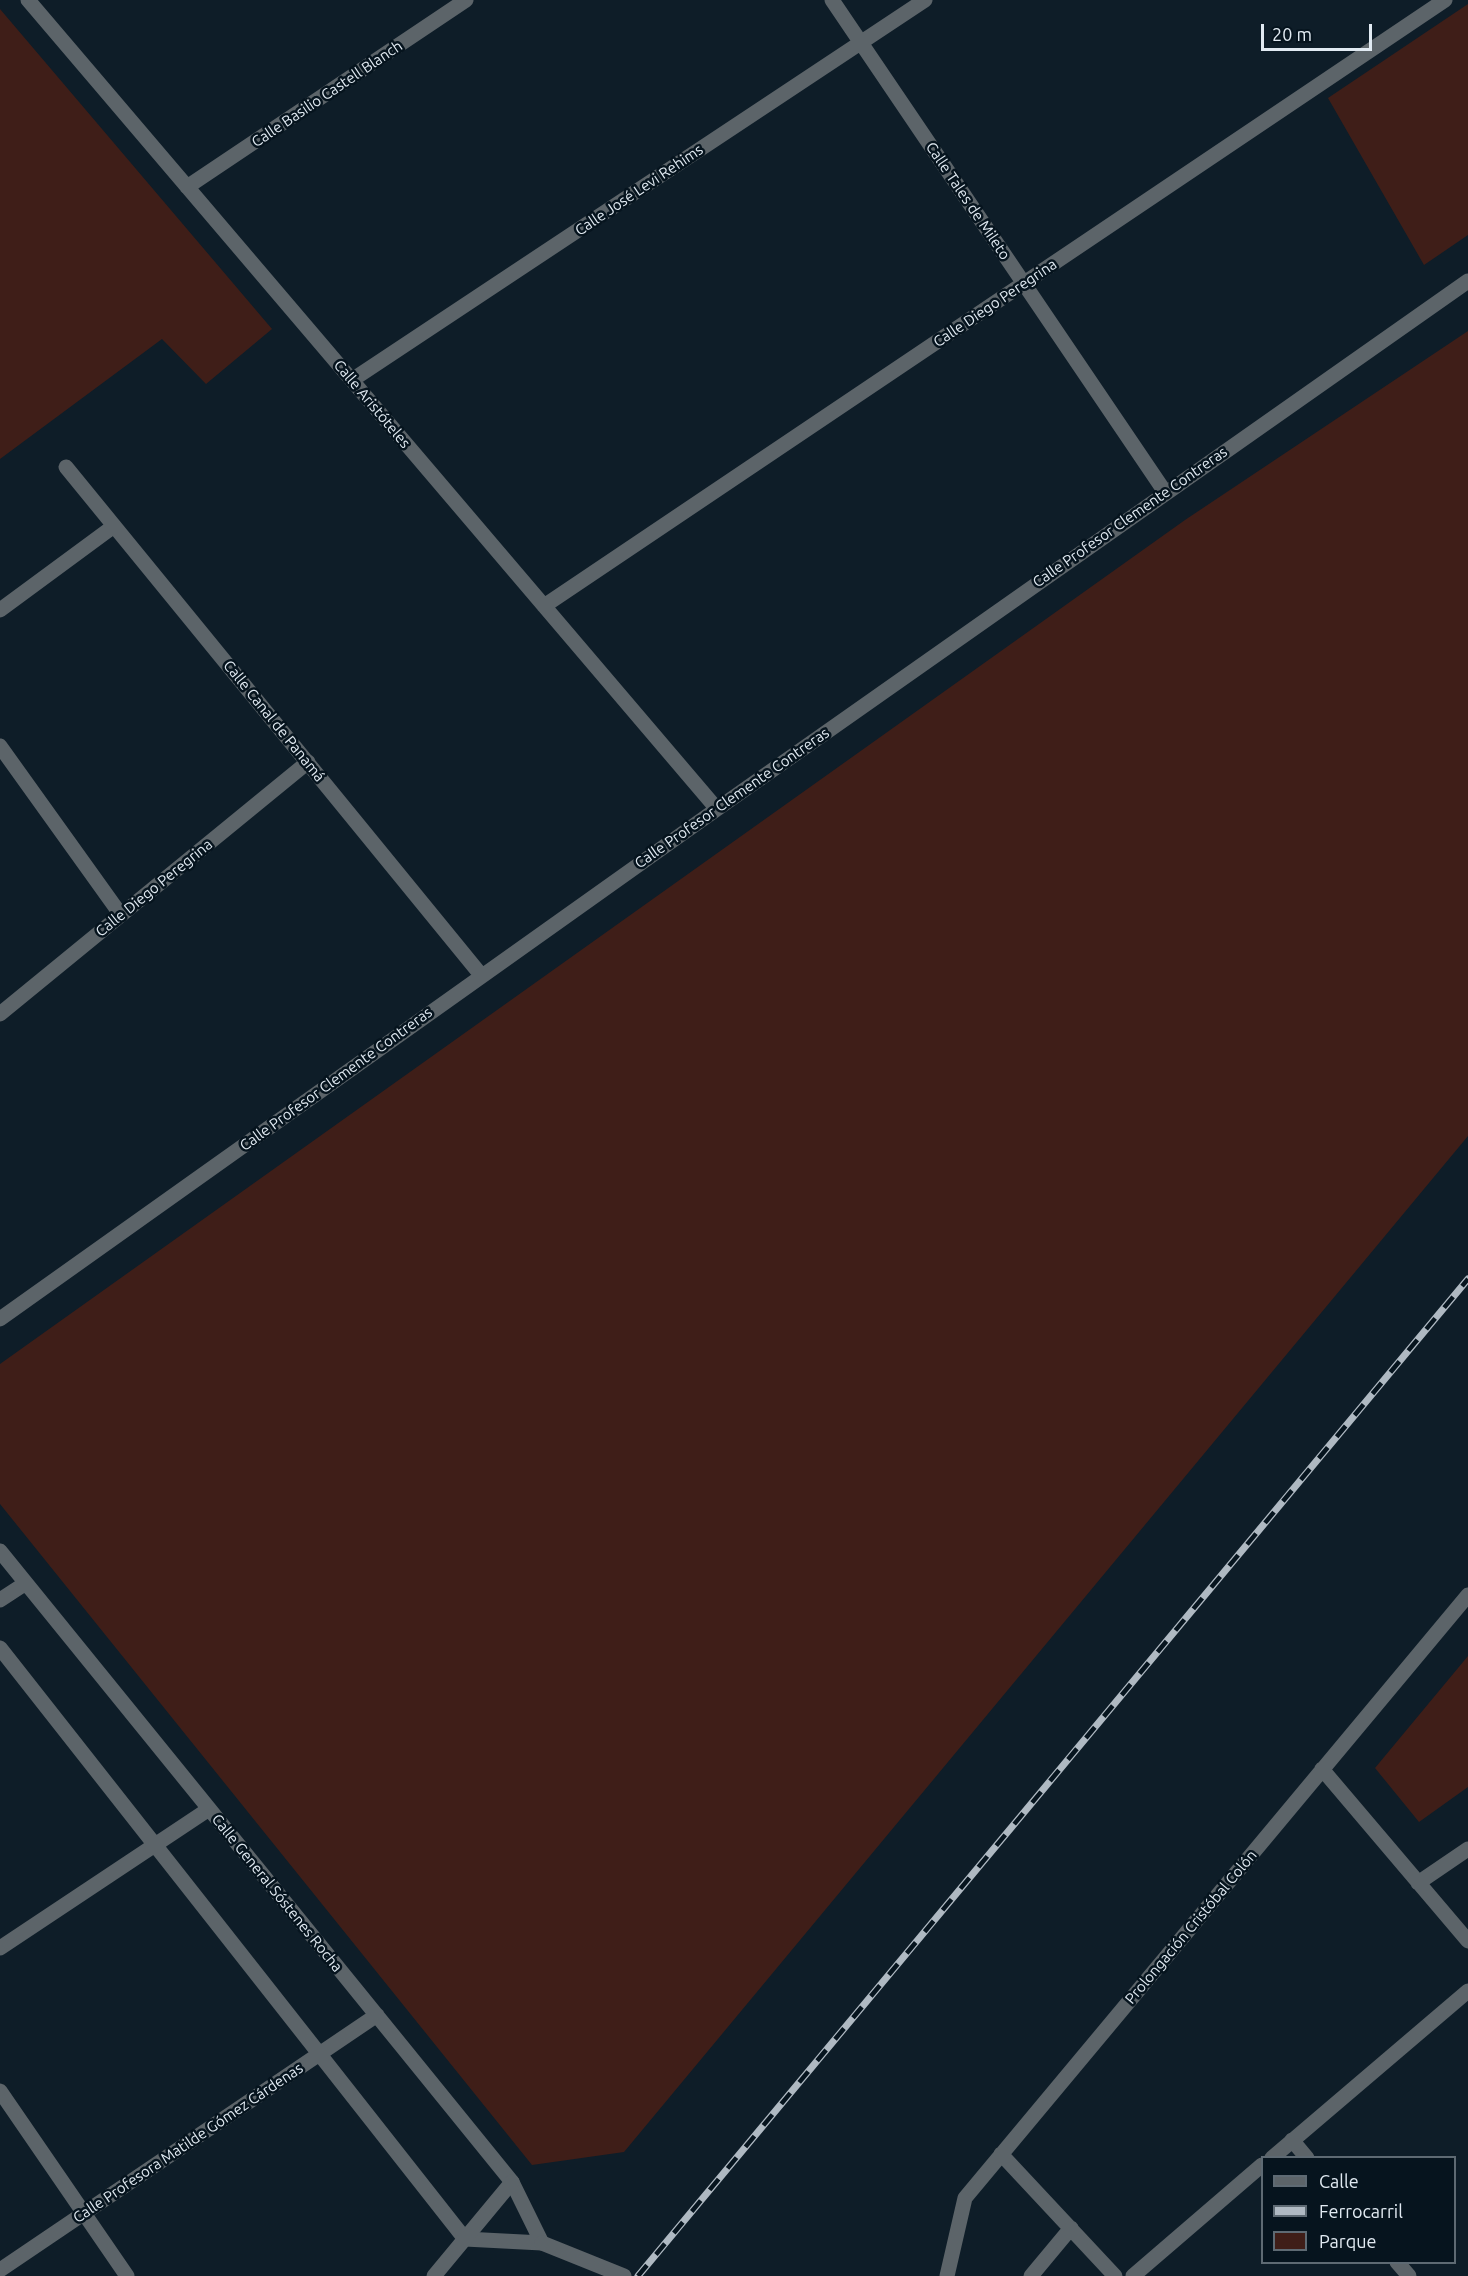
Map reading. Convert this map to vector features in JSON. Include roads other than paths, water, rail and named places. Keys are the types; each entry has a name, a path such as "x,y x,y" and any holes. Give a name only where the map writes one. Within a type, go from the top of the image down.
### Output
{"street":[{"name":"Calle Aristóteles","path":"28,0 717,809"},
{"name":"Calle Basilio Castell Blanch","path":"187,187 466,0"},
{"name":"Calle Tales de Mileto","path":"832,0 1165,492"},
{"name":"Calle José Levi Rehims","path":"352,380 926,0"},
{"name":"Calle Diego Peregrina","path":"543,606 1445,0"},
{"name":"Calle Profesor Clemente Contreras","path":"0,1319 1165,492 1468,281"},
{"name":"Calle Canal de Panamá","path":"66,467 482,975"},
{"path":"0,610 114,526"},
{"path":"0,746 121,915"},
{"name":"Calle Diego Peregrina","path":"0,1014 308,762"},
{"name":"Calle General Sóstenes Rocha","path":"0,1551 512,2182 542,2243"},
{"path":"0,1600 26,1583"},
{"name":"Prolongación Cristóbal Colón","path":"947,2276 964,2198 1468,1594"},
{"path":"0,1648 465,2239 542,2243 624,2276"},
{"path":"1322,1769 1468,1941"},
{"path":"0,1948 209,1809"},
{"path":"1419,1883 1468,1848"},
{"path":"1273,2156 1468,1991"},
{"name":"Calle Profesora Matilde Gómez Cárdenas","path":"0,2270 377,2015"},
{"path":"0,2091 127,2276"},
{"path":"1292,2140 1306,2156"},
{"path":"1001,2154 1115,2276"},
{"path":"1133,2276 1261,2167"},
{"path":"434,2276 512,2182"},
{"path":"1031,2276 1071,2228"},
{"path":"1399,2264 1409,2276"}],"railway":[{"path":"638,2276 1468,1279"}]}
